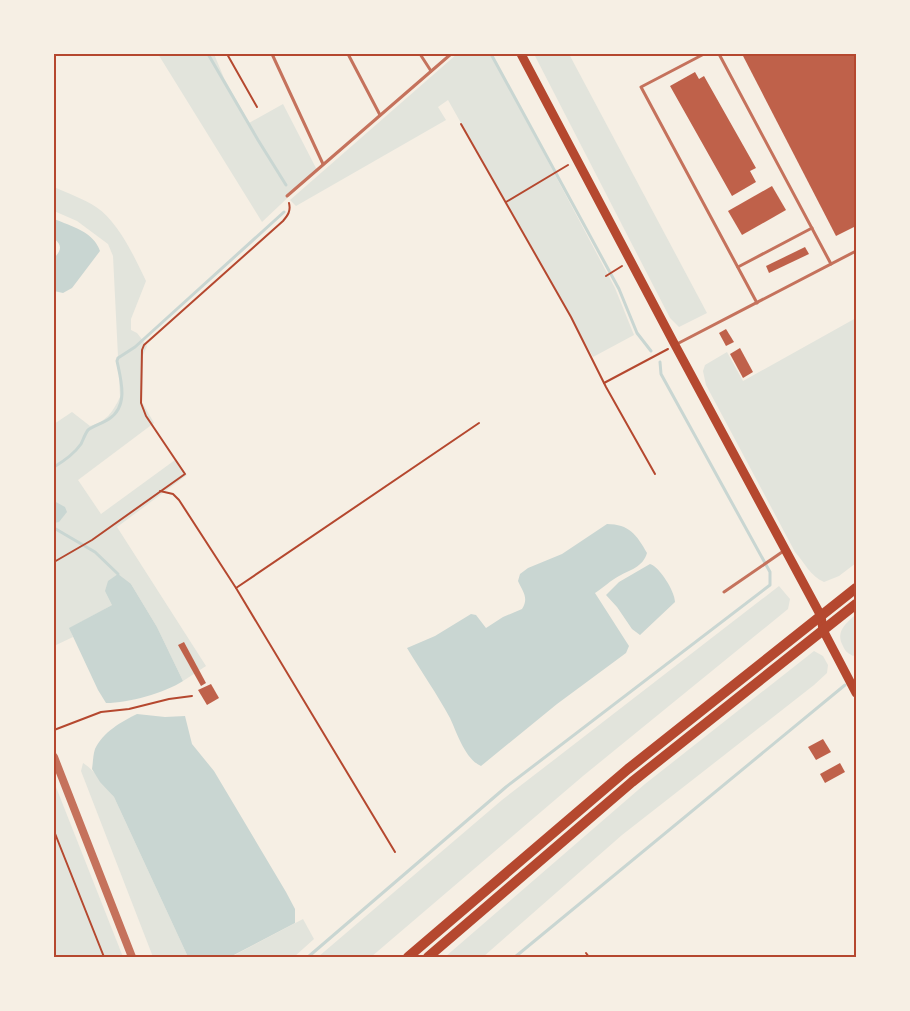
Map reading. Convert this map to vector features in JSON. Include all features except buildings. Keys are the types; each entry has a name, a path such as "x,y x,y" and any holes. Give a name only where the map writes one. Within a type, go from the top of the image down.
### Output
{"highway":[{"path":"408,957 628,769 856,588"},
{"path":"428,957 632,782 856,604"}],"main road":[{"path":"521,54 630,262 821,616 823,630 856,693"}],"street":[{"path":"54,757 132,957"}],"lane":[{"path":"272,54 323,164"},
{"path":"348,54 380,115"},
{"path":"420,54 431,71"},
{"path":"287,196 451,54"},
{"path":"704,54 641,87 757,303"},
{"path":"719,54 831,264"},
{"path":"738,267 812,228"},
{"path":"675,345 856,251"},
{"path":"724,592 785,550"}],"path":[{"path":"227,54 257,107"},
{"path":"461,124 571,318 604,383 656,474"},
{"path":"506,203 560,170"},
{"path":"54,562 92,540 185,474 146,416 140,403 142,350 144,345 288,216 290,209 287,196"},
{"path":"606,276 630,262"},
{"path":"604,383 675,345"},
{"path":"236,588 479,423"},
{"path":"160,491 173,494 180,500 236,588 395,852"},
{"path":"54,730 101,712 129,709 169,699 192,696"},
{"path":"54,831 104,957"},
{"path":"586,953 589,957"}],"shaded area":[{"path":"158,54 214,54 224,78 249,123 283,104 317,170 262,222"},
{"path":"457,54 491,54 615,288 634,335 593,357 448,100 438,107 446,120 296,206 290,200"},
{"path":"534,54 569,54 707,313 679,327 670,318"},
{"path":"54,187 86,201 112,221 137,262 146,281 131,319 131,330 137,333 147,346 143,355 142,402 154,423 78,480 101,514 175,460 187,475 117,527 206,666 183,681 157,627 131,584 112,605 70,628 73,637 54,646 54,424 72,412 90,426 96,424 108,416 120,397 113,256 108,244 77,221 54,211"},
{"path":"54,219 87,234 97,244 100,251 72,288 63,293 54,291 54,258 60,246 54,239"},
{"path":"856,318 856,563 839,576 824,582 811,573 795,552 706,385 703,371 705,365 727,352 743,381"},
{"path":"54,501 65,507 67,512 59,522 54,523"},
{"path":"607,524 627,528 640,541 647,553 639,565 595,593 629,646 626,653 557,704 481,766 475,763 466,752 445,709 407,648 435,636 471,614 476,615 486,628 503,617 522,609 525,598 518,581 520,574 528,568 562,554"},
{"path":"650,564 666,580 675,602 640,635 632,629 606,595 619,582"},
{"path":"118,574 131,584 157,627 183,681 166,690 146,696 115,703 106,703 69,628 112,605 105,591 108,581"},
{"path":"779,586 790,599 788,609 583,776 371,957 318,957 502,800"},
{"path":"856,614 856,654 853,656 844,648 840,635 843,627"},
{"path":"814,651 823,656 828,665 827,673 814,685 622,835 483,957 445,957 645,784"},
{"path":"137,714 165,717 185,716 192,744 214,771 286,892 295,909 295,923 230,957 188,957 114,797 100,782 92,769 93,756 98,743 119,724"},
{"path":"83,763 96,774 114,797 188,957 153,957 81,771"},
{"path":"54,782 123,957 54,957"},
{"path":"303,919 314,939 294,957 231,957"}],"waterway":[{"path":"208,54 286,185"},
{"path":"491,54 619,289 637,333 651,351"},
{"path":"54,467 75,451 88,430 115,414 119,407 122,392 118,358 135,347 284,212"},
{"path":"308,957 506,787 770,585 770,572 661,374 660,362"},
{"path":"54,528 95,552 118,574"},
{"path":"515,957 845,685"}]}
